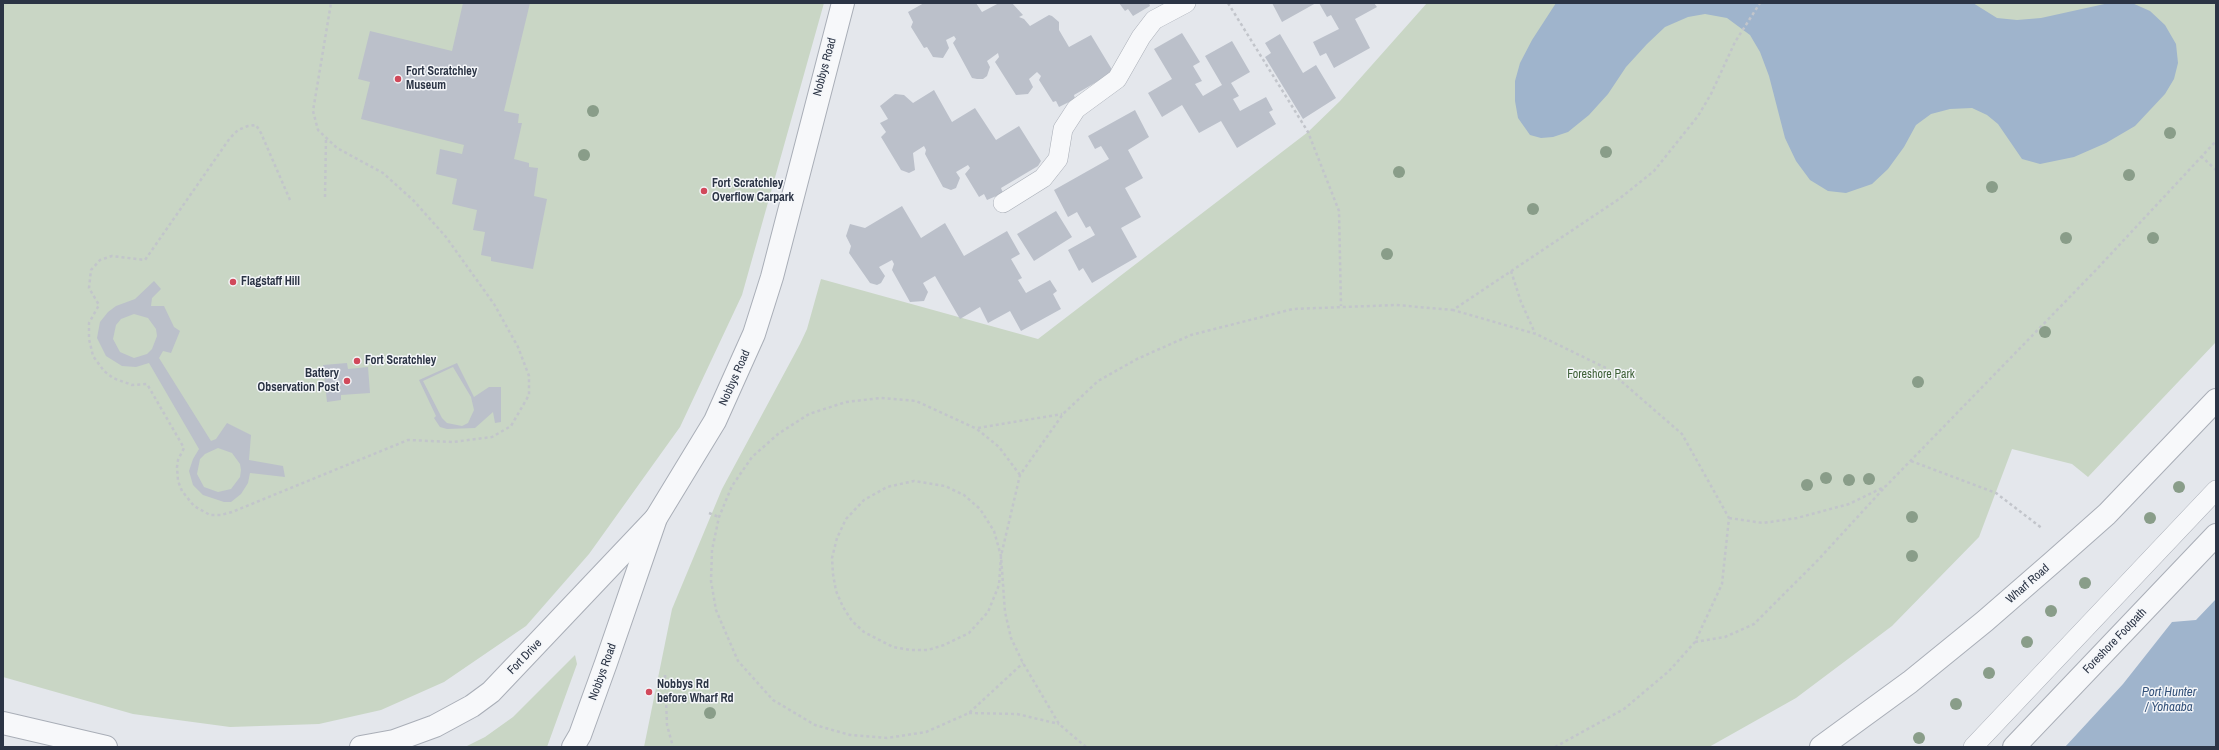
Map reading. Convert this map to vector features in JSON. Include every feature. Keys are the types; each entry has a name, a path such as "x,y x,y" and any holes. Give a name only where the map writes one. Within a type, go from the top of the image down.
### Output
{"street":[{"name":"Nobbys Road","path":"577,743 656,518 715,421 754,334 772,277 843,3"},
{"name":"Wharf Road","path":"1821,747 1910,682 1985,621 2107,514 2216,400"},
{"name":"Fort Drive","path":"361,747 394,741 435,726 472,706 491,692 656,518"},
{"name":"Foreshore Footpath","path":"2014,747 2216,535"},
{"path":"3,724 106,747"}],"lane":[{"path":"1003,203 1042,178 1058,159 1063,129 1076,109 1117,79 1141,37 1154,20 1186,3"},
{"path":"1973,747 2216,490"}],"path":[{"path":"290,200 256,125 248,126 238,130 230,138 145,260 112,256 100,260 91,270 89,288 99,305 89,323 89,339 93,356 104,371 113,378 132,384 146,384 184,448 178,460 177,467 178,481 182,492 194,506 210,515 221,515 246,506 408,440 454,442 492,437 511,426 528,395 529,376 518,347 494,304 446,237 414,201 383,173 337,148 318,130 313,111 331,3"},
{"path":"1228,3 1308,132 1339,211 1341,306"},
{"path":"1453,310 1619,199 1654,171 1698,116 1711,94 1736,42 1760,3"},
{"path":"325,197 326,138"},
{"path":"1695,642 1725,637 1754,624 1818,560 1886,486 2096,270 2216,141"},
{"path":"2201,156 2216,170"},
{"path":"1512,271 1521,302 1536,334"},
{"path":"1086,747 1059,724 1022,663 1011,638 1005,612 1001,556 994,531 980,510 964,495 944,486 914,481 887,487 864,500 846,520 837,538 832,558 833,574 842,607 852,621 864,632 893,647 911,650 928,650 944,645 969,633 988,612 999,585 1001,556 1020,475 1062,414 1098,381 1137,359 1192,335 1293,310 1341,306 1396,305 1453,310 1536,334 1606,368 1682,434 1729,518 1722,584 1695,642 1669,671 1624,709 1555,747"},
{"path":"1020,475 999,447 977,428 916,402 881,398 846,402 810,414 778,434 752,457 732,486 719,517 712,550 711,581 716,610 738,661 773,700 815,725 850,735 887,738 926,732 969,713 1022,663"},
{"path":"977,428 1062,414"},
{"path":"1911,461 1996,493 2068,548"},
{"path":"1729,518 1763,523 1797,518 1849,504 1886,486"},
{"path":"709,513 719,517"},
{"path":"665,674 667,725 673,747"},
{"path":"969,713 1017,714 1059,724"}],"green space":[{"name":"Fort Scratchley","path":"3,3 824,3 742,295 680,427 589,554 526,626 444,682 381,710 319,724 230,727 133,714 3,677"},
{"name":"Foreshore Park","path":"1427,3 2216,3 2216,342 2088,477 2072,464 2012,449 1979,537 1892,626 1796,698 1709,747 644,747 672,609 722,489 807,329 821,279 1038,339 1308,132 1340,101"},
{"path":"575,655 577,664 547,747 465,747 485,737 513,717"}],"water":[{"path":"1556,3 1973,3 1997,18 2017,20 2041,18 2109,3 2132,3 2150,11 2165,25 2176,44 2178,63 2174,79 2165,94 2135,126 2106,143 2074,157 2040,164 2022,159 1998,124 1987,115 1972,108 1950,109 1931,114 1916,125 1904,147 1888,169 1872,184 1846,193 1828,191 1810,180 1796,161 1785,138 1769,76 1760,52 1750,35 1727,18 1705,14 1688,17 1665,27 1626,67 1608,94 1589,115 1568,132 1553,137 1541,138 1530,135 1518,118 1515,101 1515,81 1520,63 1532,40"},
{"name":"Port Hunter / Yohaaba","path":"2216,599 2216,747 2065,747 2123,684 2172,622 2196,620"}],"building":[{"path":"463,3 530,3 504,111 519,114 518,123 522,123 514,159 529,163 529,167 538,168 534,196 547,199 533,269 491,261 491,257 481,255 485,232 473,230 477,210 452,204 457,179 436,174 440,149 462,154 464,145 361,119 370,82 358,79 370,31 452,51"},
{"path":"924,3 976,3 982,12 999,3 1012,3 1023,15 1019,17 1024,19 1030,26 1049,15 1052,16 1059,22 1059,30 1069,47 1091,35 1111,68 1112,73 1074,95 1075,99 1059,107 1056,101 1053,102 1039,80 1041,76 1037,72 1029,79 1033,87 1028,94 1016,95 995,62 999,57 998,53 987,61 990,67 987,76 983,79 977,79 972,78 953,43 956,39 954,36 946,40 949,48 943,58 933,57 927,47 924,48 911,27 913,22 908,12"},
{"path":"1119,3 1149,3 1150,6 1133,16 1128,9 1125,11"},
{"path":"1272,3 1316,3 1282,22"},
{"path":"1319,3 1374,3 1377,7 1355,19 1370,48 1334,68 1326,53 1320,56 1313,42 1339,29 1331,15 1327,17"},
{"path":"1182,33 1200,62 1193,66 1202,81 1195,84 1203,96 1222,85 1205,56 1232,41 1250,72 1231,83 1239,96 1233,99 1240,111 1266,97 1273,110 1269,112 1276,124 1237,148 1221,121 1199,133 1182,105 1162,117 1148,93 1172,79 1154,49"},
{"path":"1280,34 1303,73 1316,65 1336,98 1303,119 1265,57 1271,53 1265,43"},
{"path":"934,90 952,122 975,108 996,140 1019,126 1041,161 1038,166 1001,188 1003,193 987,200 984,194 979,197 965,174 970,168 968,165 956,172 960,178 956,188 951,190 943,187 925,154 926,150 924,146 913,153 915,170 909,173 901,170 881,137 886,132 880,123 888,119 880,106 895,94 904,95 913,103"},
{"path":"1135,110 1149,137 1128,150 1143,178 1125,188 1141,217 1121,228 1137,257 1092,283 1083,268 1079,271 1068,250 1095,235 1090,226 1086,228 1077,212 1068,217 1054,190 1109,159 1101,146 1095,149 1088,136"},
{"path":"902,206 921,238 945,223 964,256 1007,231 1020,254 1011,259 1022,278 1018,280 1026,293 1050,280 1057,291 1053,294 1061,309 1021,331 1010,311 988,323 980,307 960,319 935,276 923,283 928,292 924,301 910,302 892,270 894,264 892,260 879,267 885,276 881,283 877,285 870,283 849,253 851,246 846,236 850,224 865,228"},
{"path":"1056,211 1072,237 1034,261 1017,234"},
{"path":"154,281 161,289 152,298 151,306 164,306 174,327 180,331 171,353 163,351 159,358 211,441 216,439 227,423 251,435 249,460 283,466 285,477 250,473 248,483 241,494 231,502 224,502 203,495 193,485 189,471 193,459 199,449 149,363 136,367 122,366 106,356 97,338 100,322 108,312 116,306 135,299","holes":["134,314 148,318 156,329 157,336 152,349 147,354 134,358 120,352 113,339 116,325 121,319","218,448 232,453 240,464 241,470 240,477 231,489 218,492 204,487 197,474 200,459 205,454"]},
{"name":"Battery Observation Post","path":"347,363 348,369 368,367 370,393 341,395 341,400 327,402 323,365"},
{"path":"457,363 474,397 489,387 501,387 501,422 495,423 493,412 475,428 447,429 440,427 434,418 436,416 419,380","holes":["453,367 471,397 474,410 468,423 462,426 447,423 442,418 423,381"]}],"place":[{"name":"Fort Scratchley Museum","path":"398,79"},
{"name":"Fort Scratchley Overflow Carpark","path":"704,191"},
{"name":"Flagstaff Hill","path":"233,282"},
{"name":"Fort Scratchley","path":"357,361"},
{"name":"Battery Observation Post","path":"347,381"},
{"name":"Nobbys Rd before Wharf Rd","path":"649,692"}]}
